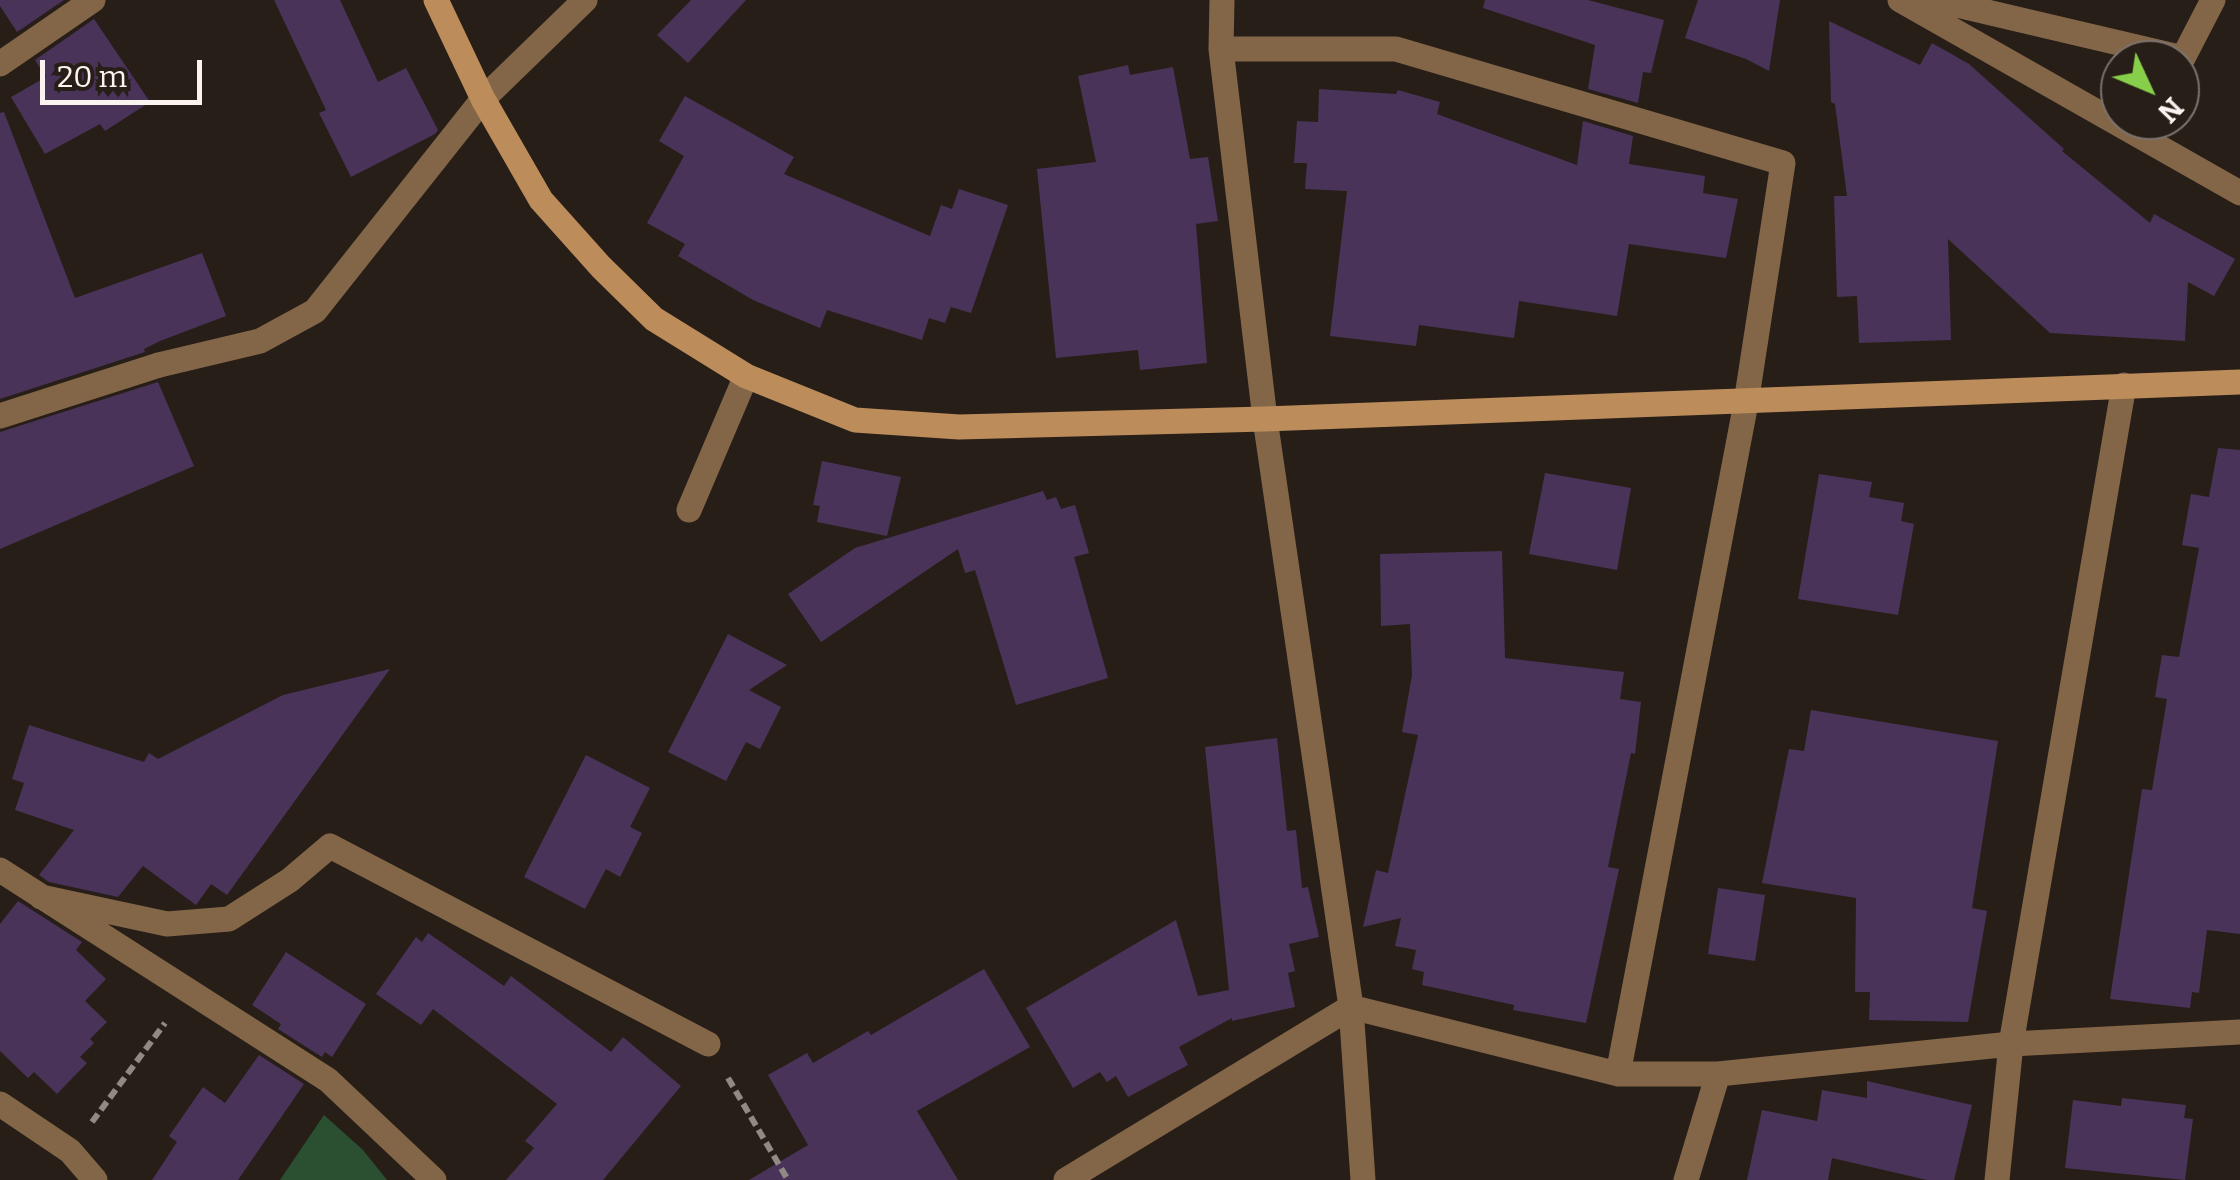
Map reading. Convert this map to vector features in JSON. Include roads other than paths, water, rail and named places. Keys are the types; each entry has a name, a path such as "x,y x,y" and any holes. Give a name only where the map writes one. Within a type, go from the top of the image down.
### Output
{"street":[{"path":"0,64 93,0"},
{"path":"436,0 483,99 541,200 601,267 654,319 746,376 855,420 960,427 1265,420 2240,382"},
{"path":"0,416 159,366 260,341 315,310 483,99 585,0"},
{"path":"1222,0 1222,49 1265,420 1352,1006 1363,1180"},
{"path":"1900,0 2240,193"},
{"path":"1936,0 2183,58 2213,0"},
{"path":"1222,49 1396,49 1783,162 1746,403 1618,1074"},
{"path":"689,510 746,376"},
{"path":"1997,1180 2010,1044 2124,384"},
{"path":"41,896 167,924 229,920 290,880 330,846 708,1044"},
{"path":"0,870 328,1080 434,1180"},
{"path":"1066,1180 1352,1006 1618,1074 1718,1074 2010,1044 2240,1032"},
{"path":"1686,1180 1718,1074"},
{"path":"0,1104 70,1151 95,1180"}]}
